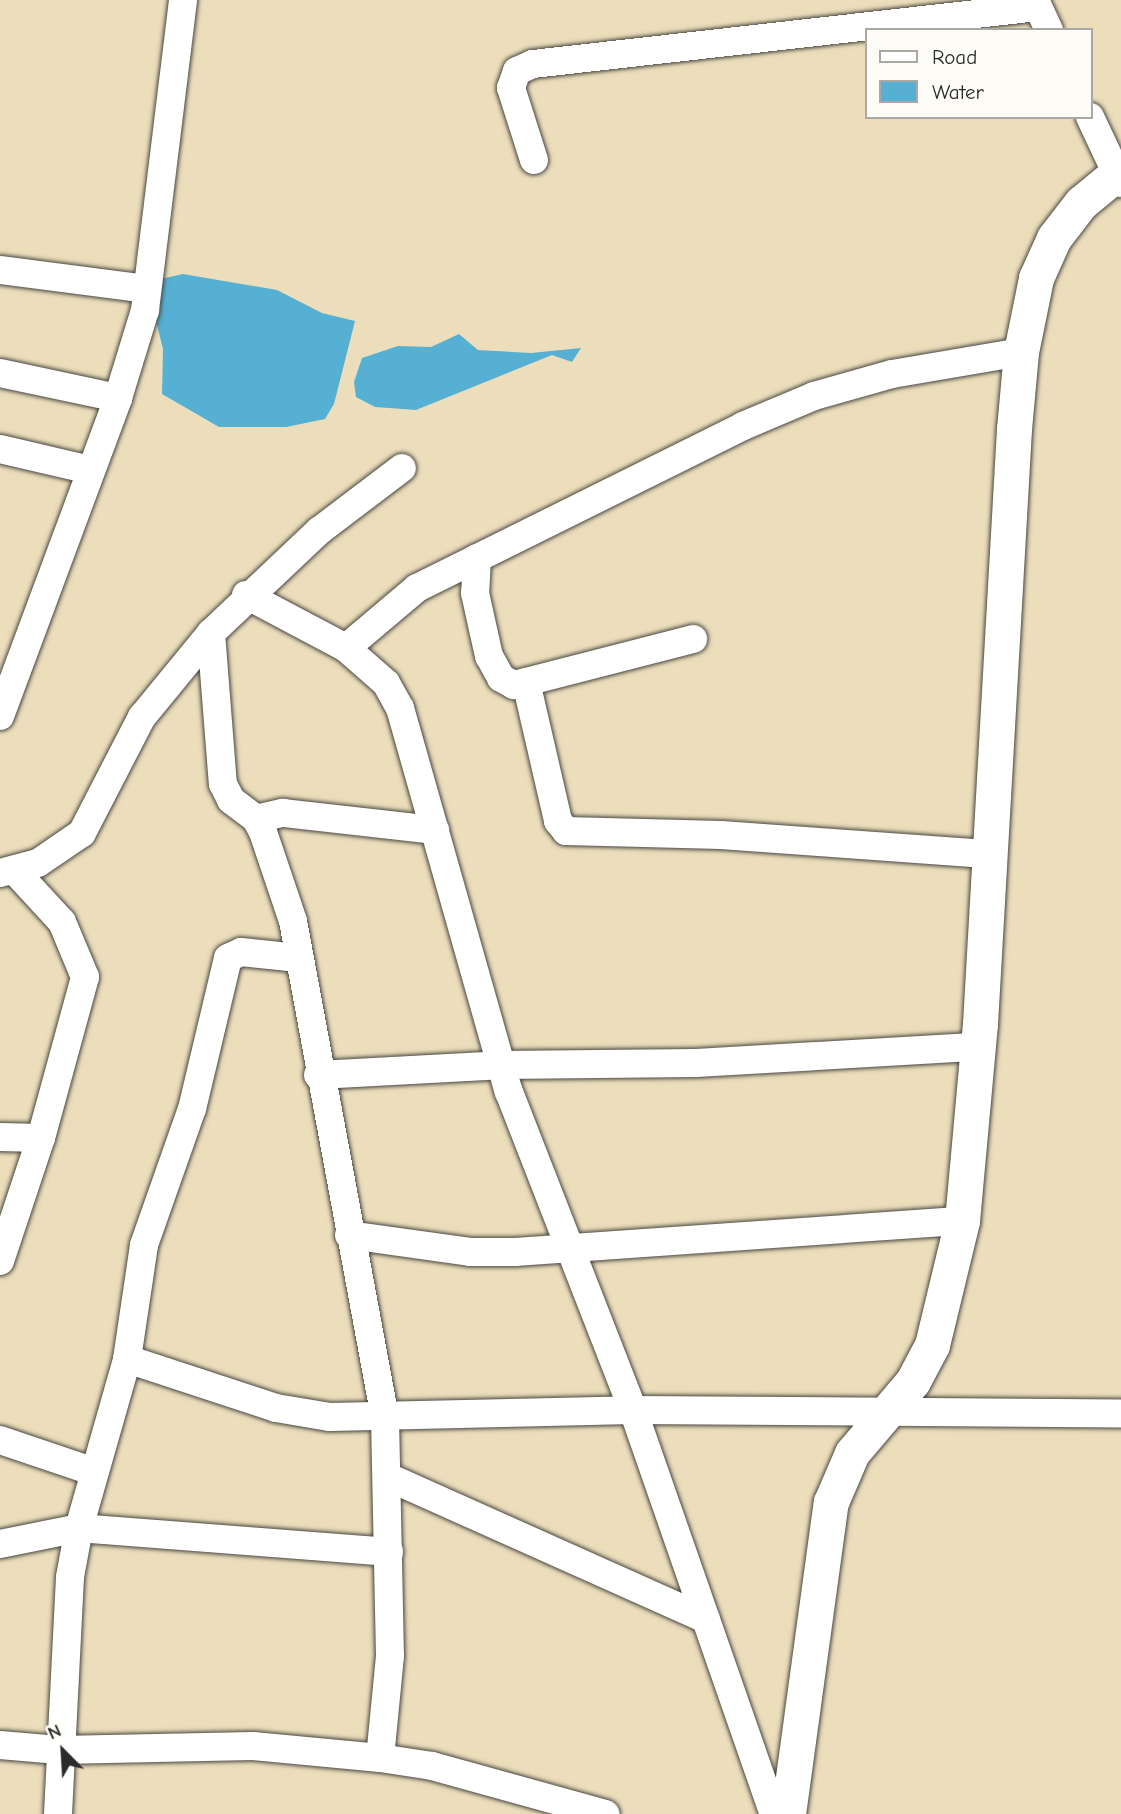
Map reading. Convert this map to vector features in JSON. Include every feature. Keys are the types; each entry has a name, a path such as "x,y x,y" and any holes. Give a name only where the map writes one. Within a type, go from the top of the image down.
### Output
{"street":[{"path":"0,716 118,398 145,310 183,0"},
{"path":"885,28 1041,12"},
{"path":"534,160 511,88 517,71 533,64 866,30"},
{"path":"788,1814 831,1502 852,1453 880,1415 913,1381 932,1345 962,1221 977,1046 986,854 1021,352 1036,278 1054,238 1081,203 1119,175 1091,119"},
{"path":"0,270 146,289"},
{"path":"346,648 417,588 743,426 814,396 892,374 1021,352"},
{"path":"0,373 118,398"},
{"path":"0,449 90,470"},
{"path":"0,1261 41,1138 85,977 61,922 7,871 63,850 82,833 142,717 211,633 246,595 319,531 402,468"},
{"path":"477,558 475,593 489,656 501,678 514,684 693,639"},
{"path":"246,595 346,648 386,683 400,708 500,1065 633,1410 774,1814"},
{"path":"211,633 223,784 231,800 256,819 293,921 318,1075 385,1418 390,1656 380,1758"},
{"path":"526,682 558,821 566,831 721,835 986,854"},
{"path":"256,819 284,813 435,830"},
{"path":"58,1814 70,1577 79,1528 127,1359 144,1245 192,1109 222,970 228,958 240,951 299,958"},
{"path":"318,1075 500,1065 695,1063 977,1046"},
{"path":"0,1137 41,1138"},
{"path":"349,1235 470,1252 569,1248 962,1221"},
{"path":"127,1359 276,1408 330,1417 385,1418 633,1410 880,1415 1121,1413"},
{"path":"0,1440 94,1472"},
{"path":"388,1477 706,1619"},
{"path":"0,1544 79,1528 389,1552"},
{"path":"0,1745 60,1750 253,1746 380,1758 432,1766 605,1814"}],"water":[{"path":"183,274 277,290 322,313 355,321 334,404 325,419 286,427 219,427 162,394 163,349 154,313 156,280"},
{"path":"459,334 478,350 531,353 581,348 572,362 552,355 416,410 375,407 356,397 354,382 362,358 398,346 431,347"}]}
